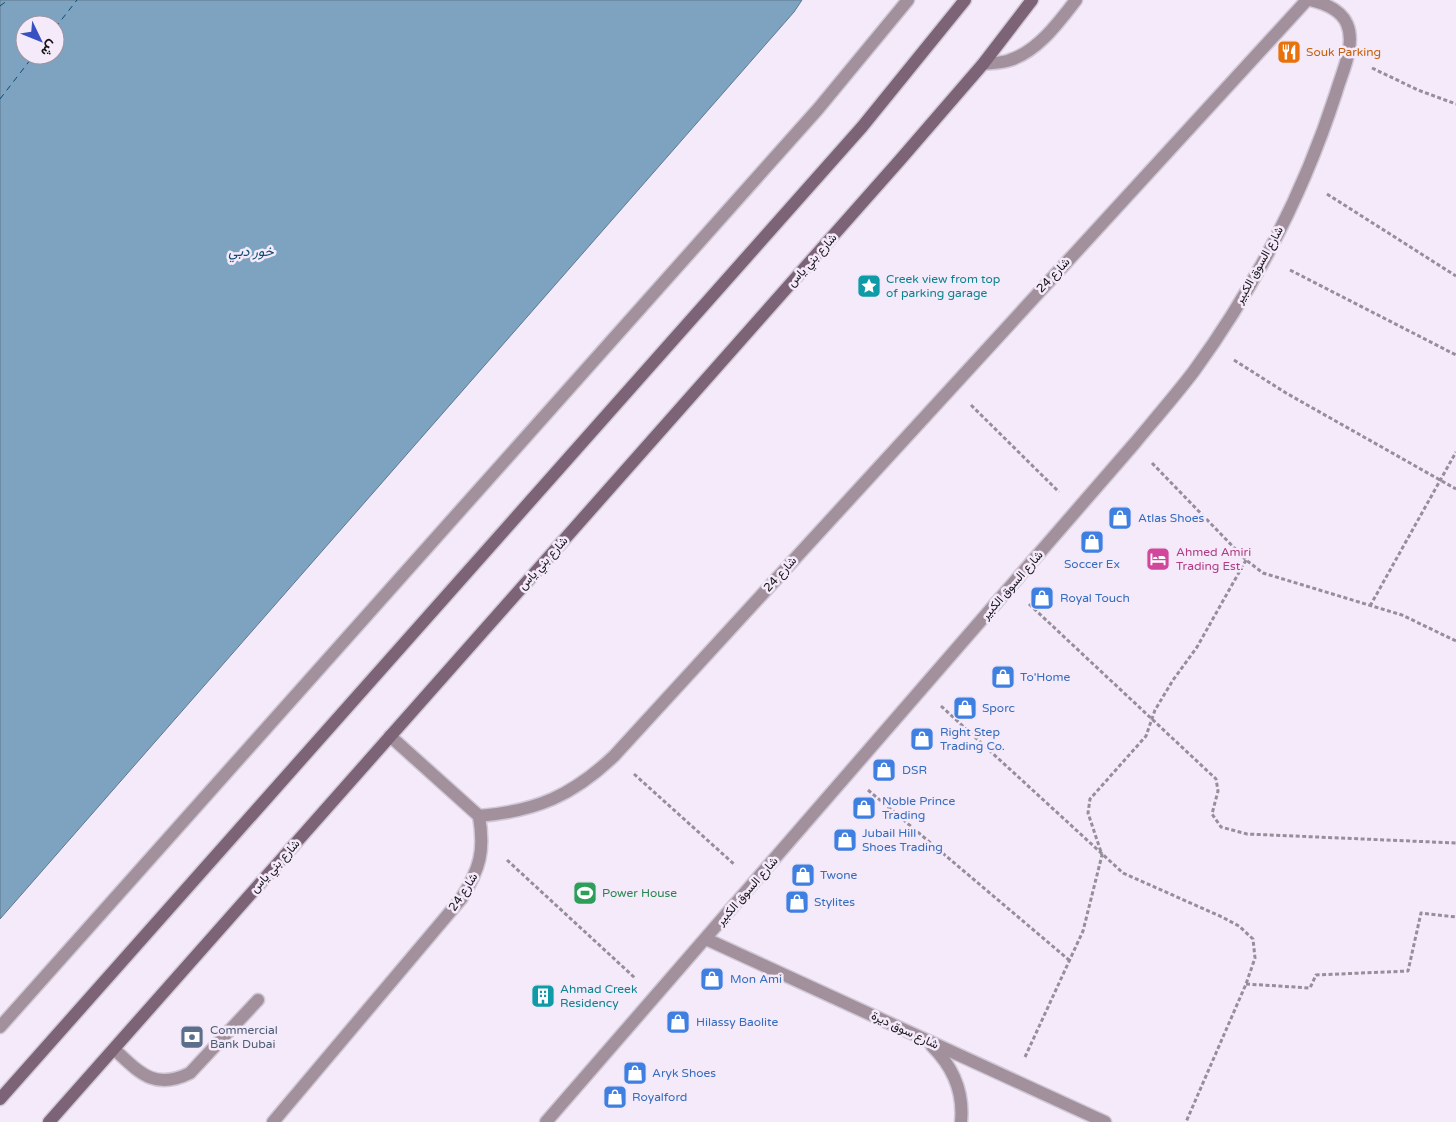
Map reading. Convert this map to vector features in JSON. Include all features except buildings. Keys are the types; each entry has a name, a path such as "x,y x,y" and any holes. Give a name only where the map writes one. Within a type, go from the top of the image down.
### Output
{"main road":[{"path":"0,1099 862,127 965,0"},
{"name":"شارع بني ياس","path":"49,1122 983,64 1032,0"}],"street":[{"path":"0,1027 818,109 908,0"},
{"path":"983,64 1010,60 1031,48 1050,32 1076,0"},
{"name":"شارع السوق الكبير","path":"546,1122 1078,510 1193,371 1245,293 1290,210 1326,124 1347,57 1351,38 1347,22 1336,11 1322,3 1308,0"},
{"name":"شارع 24","path":"273,1122 461,899 473,881 481,860 483,838 479,816 510,813 539,806 567,794 592,776 614,756 951,386 1308,0"},
{"path":"390,736 479,816"},
{"name":"شارع سوق ديرة","path":"706,939 1105,1122"},
{"path":"114,1049 137,1071 150,1078 163,1081 177,1080 190,1074 258,1000"},
{"path":"925,1039 947,1061 960,1089 961,1122"}],"path":[{"path":"1347,57 1418,90 1456,104"},
{"path":"1303,179 1456,276"},
{"path":"1265,257 1456,355"},
{"path":"1211,344 1286,393 1456,489"},
{"path":"951,386 1078,510"},
{"path":"1134,444 1246,560 1263,574 1402,615 1456,641"},
{"path":"1370,606 1456,452"},
{"path":"1014,1080 1083,931 1102,855 1088,813 1090,799 1146,736 1152,718 1173,680 1198,647 1246,560"},
{"path":"1011,587 1216,779 1218,791 1212,814 1221,827 1247,834 1456,843"},
{"path":"923,688 1123,873 1239,926 1253,939 1254,958 1246,984 1186,1122"},
{"path":"614,756 754,882"},
{"path":"849,773 1069,960"},
{"path":"483,838 655,996"},
{"path":"1246,984 1310,988 1316,975 1408,971 1421,913 1456,917"}],"water":[{"name":"خور دبي","path":"0,0 802,0 794,12 0,919"}],"ferry route":[{"path":"0,6 8,0"},
{"path":"65,15 77,0"},
{"path":"0,99 26,65"}],"place":[{"name":"Souk Parking","path":"1289,52"},
{"name":"Creek view from top of parking garage","path":"869,286"},
{"name":"Atlas Shoes","path":"1120,518"},
{"name":"Soccer Ex","path":"1092,542"},
{"name":"Ahmed Amiri Trading Est.","path":"1158,559"},
{"name":"Royal Touch","path":"1042,598"},
{"name":"To'Home","path":"1003,677"},
{"name":"Sporc","path":"965,708"},
{"name":"Right Step Trading Co.","path":"922,739"},
{"name":"DSR","path":"884,770"},
{"name":"Noble Prince Trading","path":"864,808"},
{"name":"Jubail Hill Shoes Trading","path":"845,840"},
{"name":"Twone","path":"803,875"},
{"name":"Power House","path":"585,893"},
{"name":"Stylites","path":"797,902"},
{"name":"Mon Ami","path":"712,979"},
{"name":"Ahmad Creek Residency","path":"543,996"},
{"name":"Hilassy Baolite","path":"678,1022"},
{"name":"Commercial Bank Dubai","path":"192,1037"},
{"name":"Aryk Shoes","path":"635,1073"},
{"name":"Royalford","path":"615,1097"}]}
